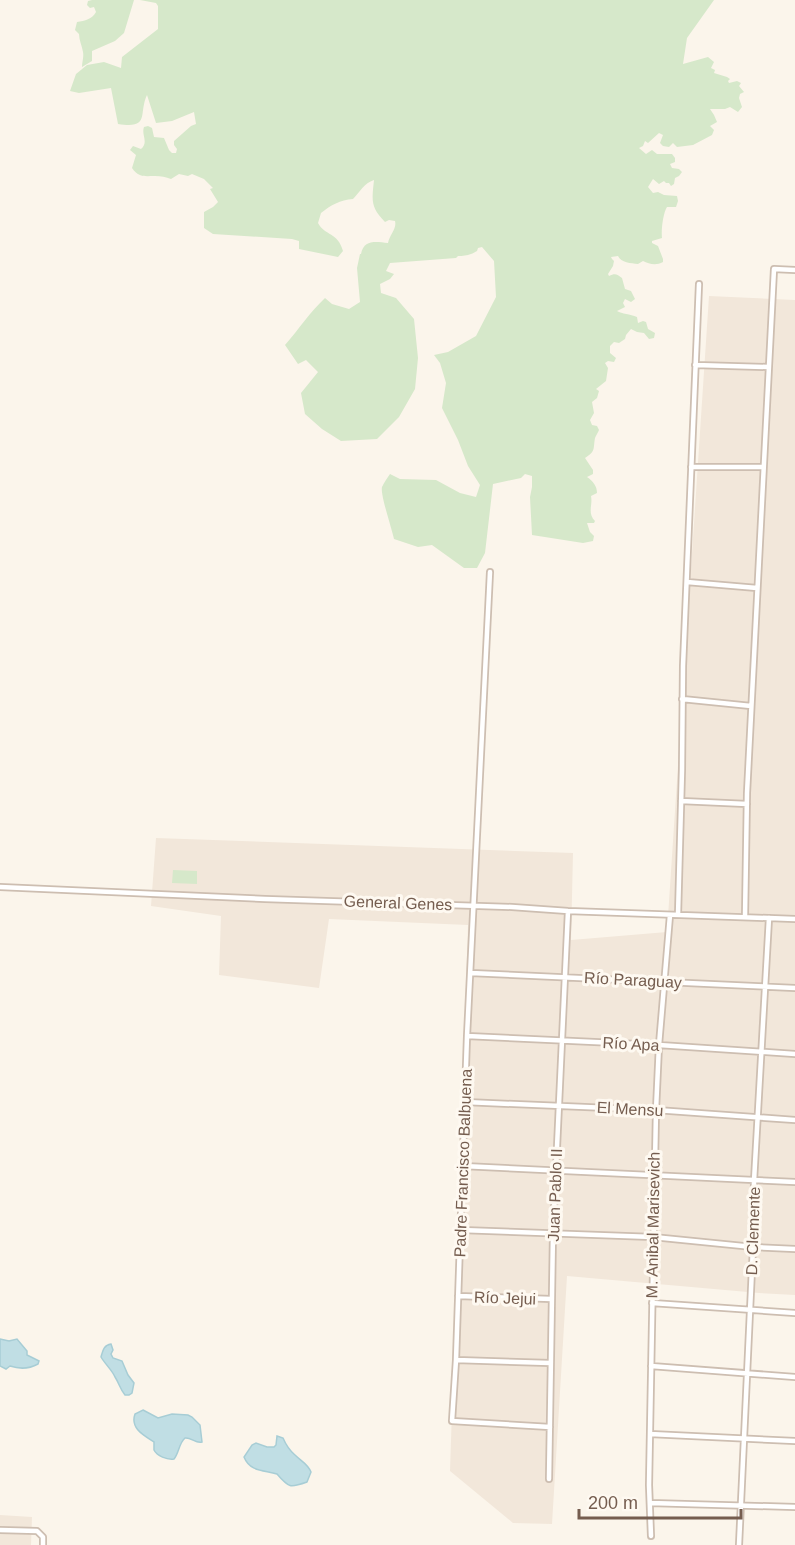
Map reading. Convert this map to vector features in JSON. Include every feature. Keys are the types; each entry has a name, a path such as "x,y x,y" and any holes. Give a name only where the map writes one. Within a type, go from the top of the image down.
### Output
{"street":[{"path":"745,917 751,706 774,269 795,270"},
{"path":"678,915 682,699 699,284"},
{"path":"695,365 768,367"},
{"path":"691,466 763,467"},
{"name":"Padre Francisco Balbuena","path":"490,572 467,1036 452,1421 550,1426"},
{"path":"687,582 757,588"},
{"path":"682,699 751,706"},
{"path":"681,801 747,804"},
{"name":"General Genes","path":"0,887 265,900 475,905 568,911 795,919"},
{"name":"Juan Pablo II","path":"549,1479 553,1233 568,911"},
{"name":"M. Anibal Marisevich","path":"651,1536 650,1434 654,1175 659,1045 670,915"},
{"name":"D. Clemente","path":"739,1545 754,1180 768,918"},
{"name":"Río Paraguay","path":"471,973 795,988"},
{"name":"Río Apa","path":"467,1036 795,1054"},
{"name":"El Mensu","path":"465,1102 656,1110 795,1120"},
{"path":"463,1166 795,1182"},
{"path":"461,1230 653,1237 795,1249"},
{"name":"Río Jejui","path":"458,1296 552,1299"},
{"path":"652,1303 795,1313"},
{"path":"456,1360 550,1363"},
{"path":"651,1366 795,1377"},
{"path":"650,1434 795,1441"},
{"path":"650,1503 795,1507"},
{"path":"0,1530 37,1531 43,1537 43,1545"}],"shaded area":[{"path":"709,296 795,300 795,1295 567,1276 552,1524 513,1523 450,1471 468,925 329,919 319,988 219,975 221,916 151,906 156,838 573,853 571,940 667,932"},
{"path":"0,1515 32,1517 31,1545 0,1545"}],"green space":[{"path":"134,0 124,33 115,41 92,51 92,61 82,67 83,52 79,34 75,30 77,22 88,19 96,12 94,7 90,8 87,5 88,1"},
{"path":"140,0 714,0 687,38 683,64 708,57 714,62 711,68 715,70 714,73 730,79 729,83 737,81 741,83 739,86 744,92 739,98 742,107 738,112 730,107 710,109 717,122 710,126 714,130 712,135 693,145 677,147 673,143 669,147 663,146 660,143 663,135 659,133 648,143 645,141 639,148 646,154 652,150 657,154 672,154 675,162 670,164 672,168 682,172 671,186 664,181 659,184 653,179 648,187 653,193 677,196 678,201 676,207 667,207 662,238 652,241 658,246 663,262 653,264 643,261 638,264 624,261 618,256 611,257 614,261 609,276 616,274 622,278 625,289 631,291 635,299 631,302 625,299 623,303 625,307 617,311 637,317 638,323 646,322 648,329 655,333 654,338 649,339 644,333 631,329 625,339 619,343 614,342 610,346 610,353 616,358 614,362 605,363 608,368 606,381 596,389 599,391 597,398 592,402 594,413 590,420 592,425 597,426 599,430 592,451 585,458 593,470 593,474 587,477 597,490 597,493 591,496 591,512 595,521 587,523 594,536 593,541 583,543 532,535 530,497 532,476 525,474 521,478 493,484 485,553 477,568 464,568 432,545 418,547 394,539 382,491 390,474 400,479 436,480 460,493 476,497 480,485 468,466 442,408 446,383 440,363 434,355 448,352 476,336 496,297 494,261 482,247 456,258 390,263 386,271 394,274 380,284 381,293 396,298 414,319 418,358 415,389 399,417 377,439 341,441 322,429 305,414 301,393 318,372 306,360 298,364 285,345 325,298 332,304 349,309 360,302 357,268 360,254 368,244 388,243 395,227 395,221 385,222 374,207 374,180 365,185 353,199 336,203 321,213 318,223 341,245 343,251 338,257 299,249 299,241 292,239 213,234 204,228 204,212 218,202 210,189 213,188 204,179 192,174 188,176 179,174 171,179 142,176 137,173 132,168 136,155 130,150 133,146 141,149 143,146 144,127 152,128 154,137 164,138 169,150 176,153 174,141 196,124 194,112 172,121 156,123 147,95 139,122 128,125 118,124 111,88 79,93 70,91 76,74 87,65 104,62 121,68 122,57 158,29 158,6 156,3"},
{"path":"173,870 197,871 197,884 172,883"}],"water":[{"path":"0,1339 9,1341 17,1339 27,1351 27,1355 39,1361 38,1364 24,1368 10,1366 6,1369 0,1366"},
{"path":"111,1344 113,1358 122,1361 134,1383 132,1393 129,1395 123,1393 114,1374 101,1357 105,1347"},
{"path":"143,1410 158,1418 172,1414 192,1417 200,1425 202,1442 185,1438 174,1459 160,1456 154,1450 154,1442 138,1431 134,1423 135,1414"},
{"path":"277,1436 283,1438 291,1451 310,1469 307,1482 290,1486 277,1474 258,1470 247,1462 244,1457 252,1445 256,1443 274,1447"}]}
